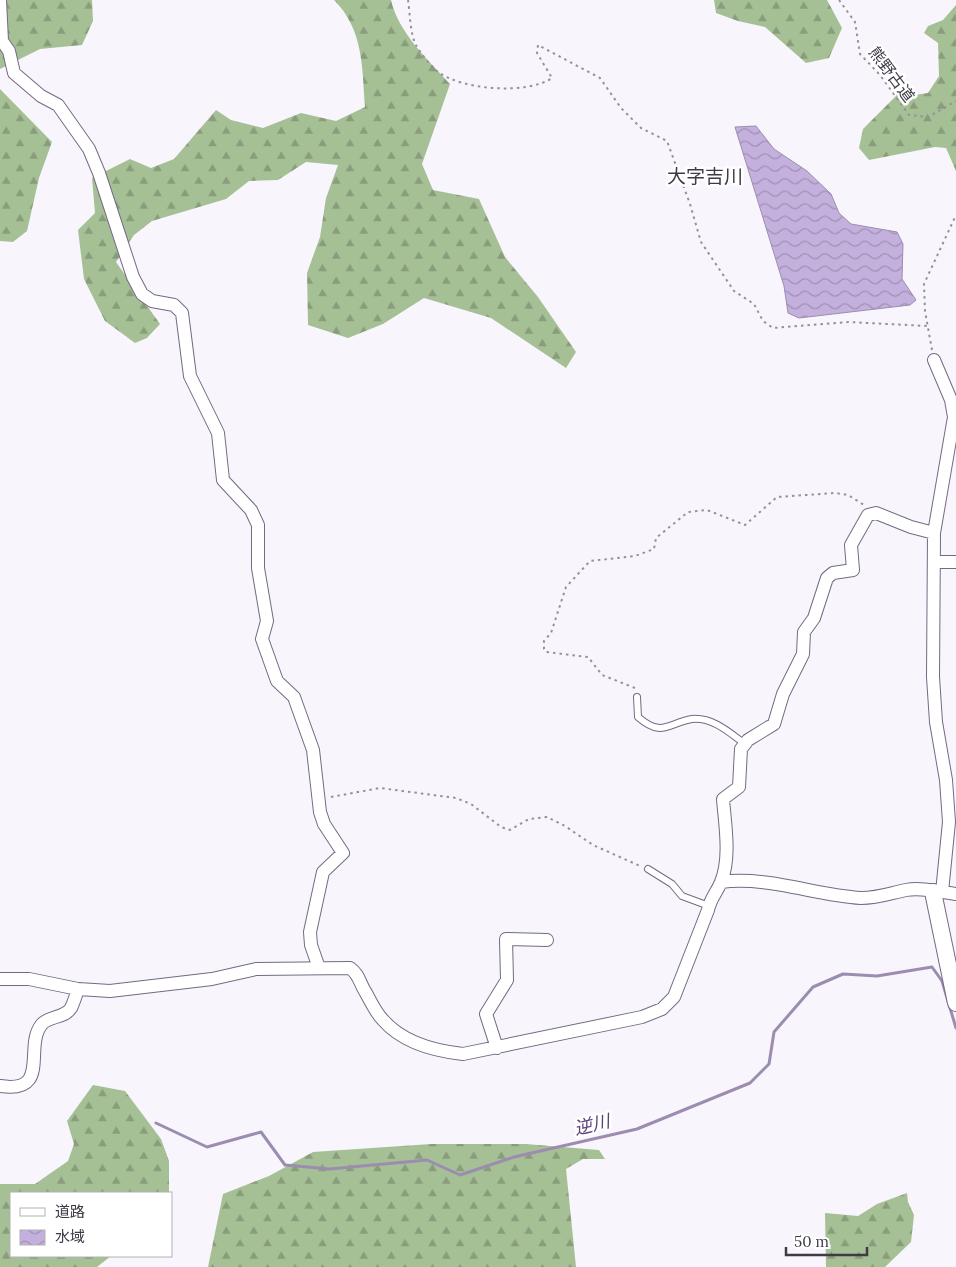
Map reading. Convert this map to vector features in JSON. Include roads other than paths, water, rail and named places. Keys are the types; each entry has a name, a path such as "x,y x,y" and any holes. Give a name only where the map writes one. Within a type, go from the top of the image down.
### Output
{"street":[{"path":"0,0 2,40 9,50 14,73 41,96 58,105 89,149 134,277 142,294 152,301 174,305 182,313 190,376 218,433 223,480 251,510 258,525 258,568 267,621 262,639 276,680 294,697 313,750 324,824 344,853 323,872 312,922 311,945 319,968"},
{"path":"934,360 951,400 954,417 934,533 933,677 936,722 946,780 948,822 938,892 956,1003"},
{"path":"0,979 29,979 78,989 131,990 212,979 256,969 350,968 356,972 363,989 382,1020 416,1043 445,1052 463,1054 642,1017 662,1009 674,997 711,897 721,882 726,848 723,799 739,786 740,749 774,724 784,694 803,654 804,632 814,618 827,578 833,574 853,570 851,545 868,515 876,513 910,527 934,533"},
{"path":"934,562 956,562"},
{"path":"721,882 736,880 776,884 862,898 884,897 908,890 956,894"},
{"path":"497,1048 486,1014 507,980 506,939 547,940"},
{"path":"0,1086 11,1087 28,1080 33,1073 35,1038 38,1030 43,1023 64,1015 71,1009 78,989"}],"lane":[{"path":"637,697 638,717 648,726 664,729 692,719 702,720 718,725 745,744"},
{"path":"648,869 672,884 682,896 709,906"}],"water":[{"path":"756,126 774,149 807,171 831,194 839,213 851,224 897,232 903,244 902,279 916,300 910,305 799,318 788,313 784,286 735,127"}],"waterway":[{"name":"逆川","path":"156,1123 207,1147 261,1132 285,1165 330,1169 427,1160 460,1175 514,1157 637,1129 750,1083 769,1064 774,1032 813,987 843,974 877,976 932,967 942,981 956,1028"}],"district":[{"name":"大字吉川","path":"705,176"}]}
